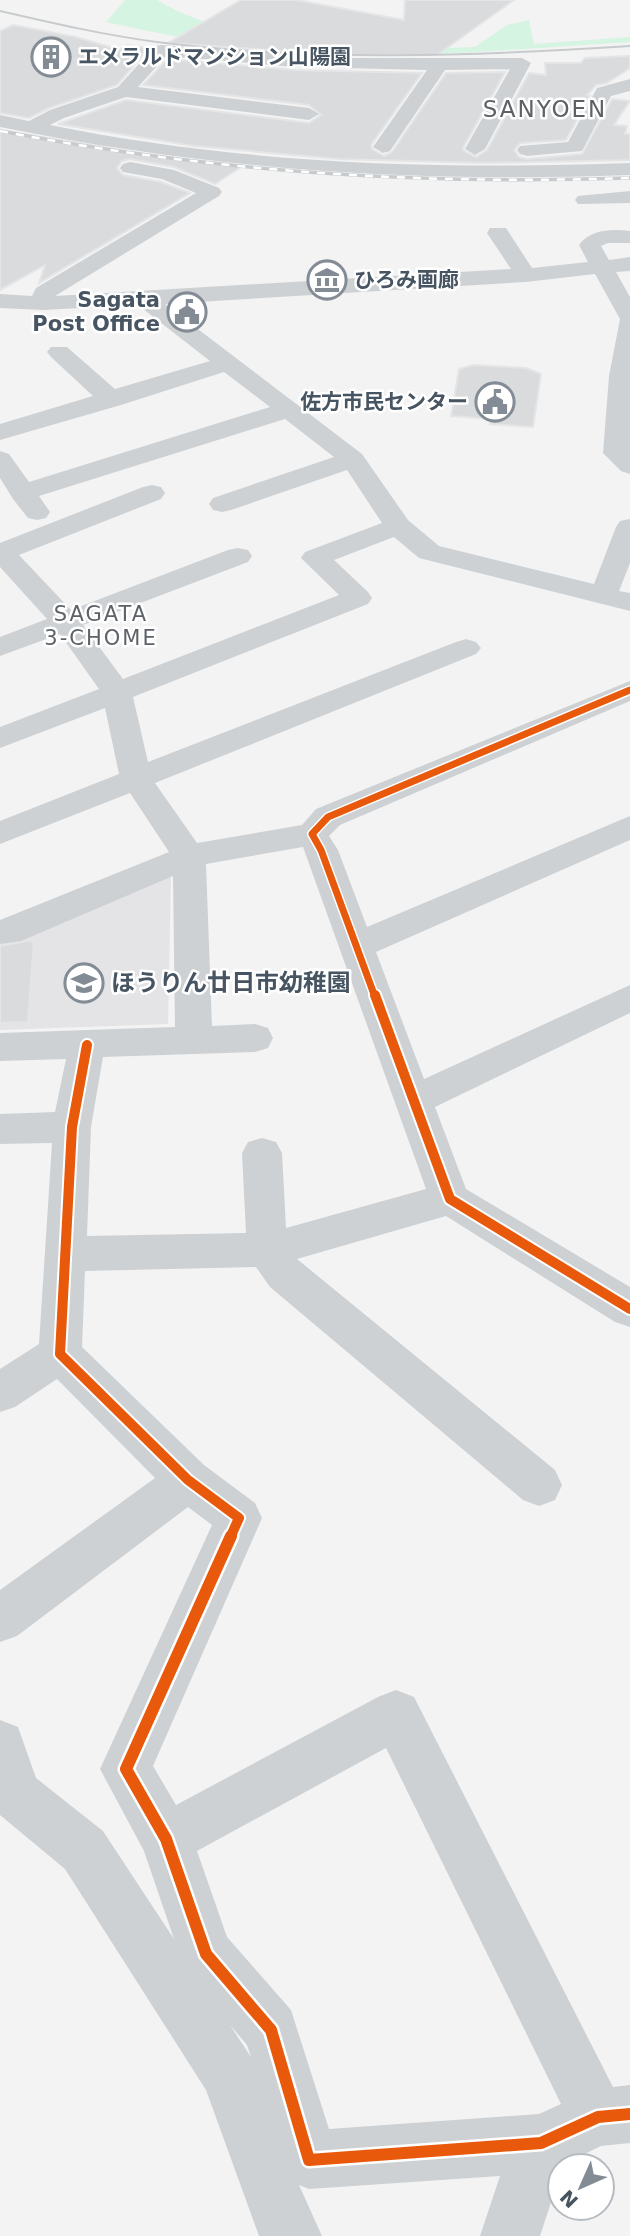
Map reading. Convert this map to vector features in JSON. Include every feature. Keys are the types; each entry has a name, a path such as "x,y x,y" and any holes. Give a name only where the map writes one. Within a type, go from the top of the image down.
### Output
{"street":[{"path":"125,91 161,50 253,59 348,64 439,66 522,63 468,149 505,150 575,147 604,92 630,85"},
{"path":"215,102 253,59"},
{"path":"273,163 348,64"},
{"path":"383,147 439,66"},
{"path":"31,128 57,114 125,91 309,114"},
{"path":"57,114 98,120"},
{"path":"0,121 169,151 273,163 419,171 630,169"},
{"path":"358,145 410,147"},
{"path":"43,303 44,293 212,192 167,174 112,165"},
{"path":"585,200 626,202"},
{"path":"498,233 517,273"},
{"path":"630,236 605,237 593,241 590,245 630,319 624,424 616,453 630,466"},
{"path":"600,264 630,255"},
{"path":"0,301 43,303 143,298 630,264"},
{"path":"143,298 353,459 398,526 429,552 630,602"},
{"path":"59,352 112,400"},
{"path":"0,432 227,363"},
{"path":"22,493 291,409"},
{"path":"0,459 50,531"},
{"path":"222,504 353,459"},
{"path":"152,493 0,552 66,622 117,693 136,779 189,856 194,1040"},
{"path":"0,738 358,598 315,558 398,526"},
{"path":"604,594 630,527"},
{"path":"0,647 238,556"},
{"path":"0,833 466,648"},
{"path":"0,932 9,932 189,856 312,834 328,817 630,690"},
{"path":"357,946 630,827"},
{"path":"312,834 321,850 450,1199 630,1309"},
{"path":"414,1101 630,998"},
{"path":"0,1047 255,1038"},
{"path":"86,1045 72,1127 60,1354 188,1479 239,1518 127,1769 166,1839 206,1954 271,2031 309,2160 541,2143 614,2116 396,1715 166,1839"},
{"path":"0,1129 72,1127"},
{"path":"262,1153 267,1250 285,1275 539,1486"},
{"path":"65,1254 267,1250 450,1199"},
{"path":"0,1393 60,1354"},
{"path":"0,1619 188,1479"},
{"path":"0,1745 16,1795 84,1850 229,2074 284,2225 292,2236"},
{"path":"510,2236 541,2143"}],"shaded area":[{"name":"ほうりん廿日市幼稚園","path":"171,873 168,1024 0,1030 0,941"}],"green space":[{"path":"125,0 157,0 179,12 240,35 353,51 475,47 507,25 529,20 534,44 630,37 630,42 424,54 300,53 203,41 106,22"}],"building":[{"path":"241,0 296,0 404,20 405,0 514,0 437,55 341,55 168,43"},
{"path":"13,25 76,37 120,50 127,45 149,48 117,85 49,108 29,118 0,113 0,31"},
{"path":"630,56 630,68 607,83 596,85 587,95 590,96 566,140 520,143 514,150 519,157 527,159 582,154 612,99 630,101 614,125 627,126 625,134 630,134 630,160 484,163 339,159 194,146 58,124 126,100 309,123 321,115 309,105 143,85 167,59 296,70 422,73 371,145 372,149 384,156 392,152 446,73 505,72 463,148 476,157 487,150 529,73 546,75 545,63 581,63 585,58"},
{"path":"0,130 158,156 243,166 215,184 174,167 130,159 122,161 117,168 123,175 161,182 190,193 39,283 45,265 0,290"},
{"name":"佐方市民センター","path":"473,365 526,368 541,374 533,427 490,424 491,419 451,416 459,369"},
{"path":"34,941 28,1022 0,1023 0,946"}],"tram line":[{"path":"0,11 157,42 275,52 393,55 630,46"}],"railway":[{"path":"0,131 158,157 314,172 470,179 630,178"}],"cycle path":[{"path":"630,690 328,817 312,834 321,850 450,1199 630,1309"},
{"path":"87,1045 72,1127 60,1354 188,1480 239,1518 126,1769 166,1839 206,1954 271,2030 309,2160 541,2143 598,2117 630,2114"}],"place":[{"name":"エメラルドマンション山陽園","path":"51,57"},
{"name":"ひろみ画廊","path":"327,280"},
{"name":"Sagata Post Office","path":"187,312"},
{"name":"佐方市民センター","path":"495,402"},
{"name":"ほうりん廿日市幼稚園","path":"84,983"}],"district":[{"name":"SANYOEN","path":"545,109"},
{"name":"SAGATA 3-CHOME","path":"101,626"}]}
